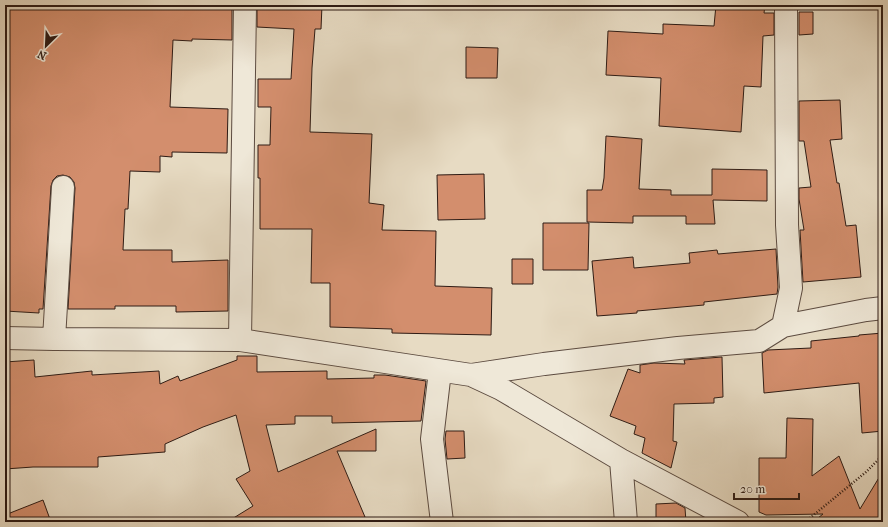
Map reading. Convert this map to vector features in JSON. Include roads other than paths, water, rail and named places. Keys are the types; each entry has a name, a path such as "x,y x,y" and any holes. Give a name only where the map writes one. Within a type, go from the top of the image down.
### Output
{"street":[{"path":"240,340 245,5"},
{"path":"783,326 791,288 787,225 786,5"},
{"path":"54,339 63,187"},
{"path":"5,338 240,340 471,375 544,364 678,348 759,341 783,326 875,309 883,294"},
{"path":"440,371 432,439 442,522"},
{"path":"471,375 501,389 621,460 738,522"},
{"path":"621,460 626,522"}]}
